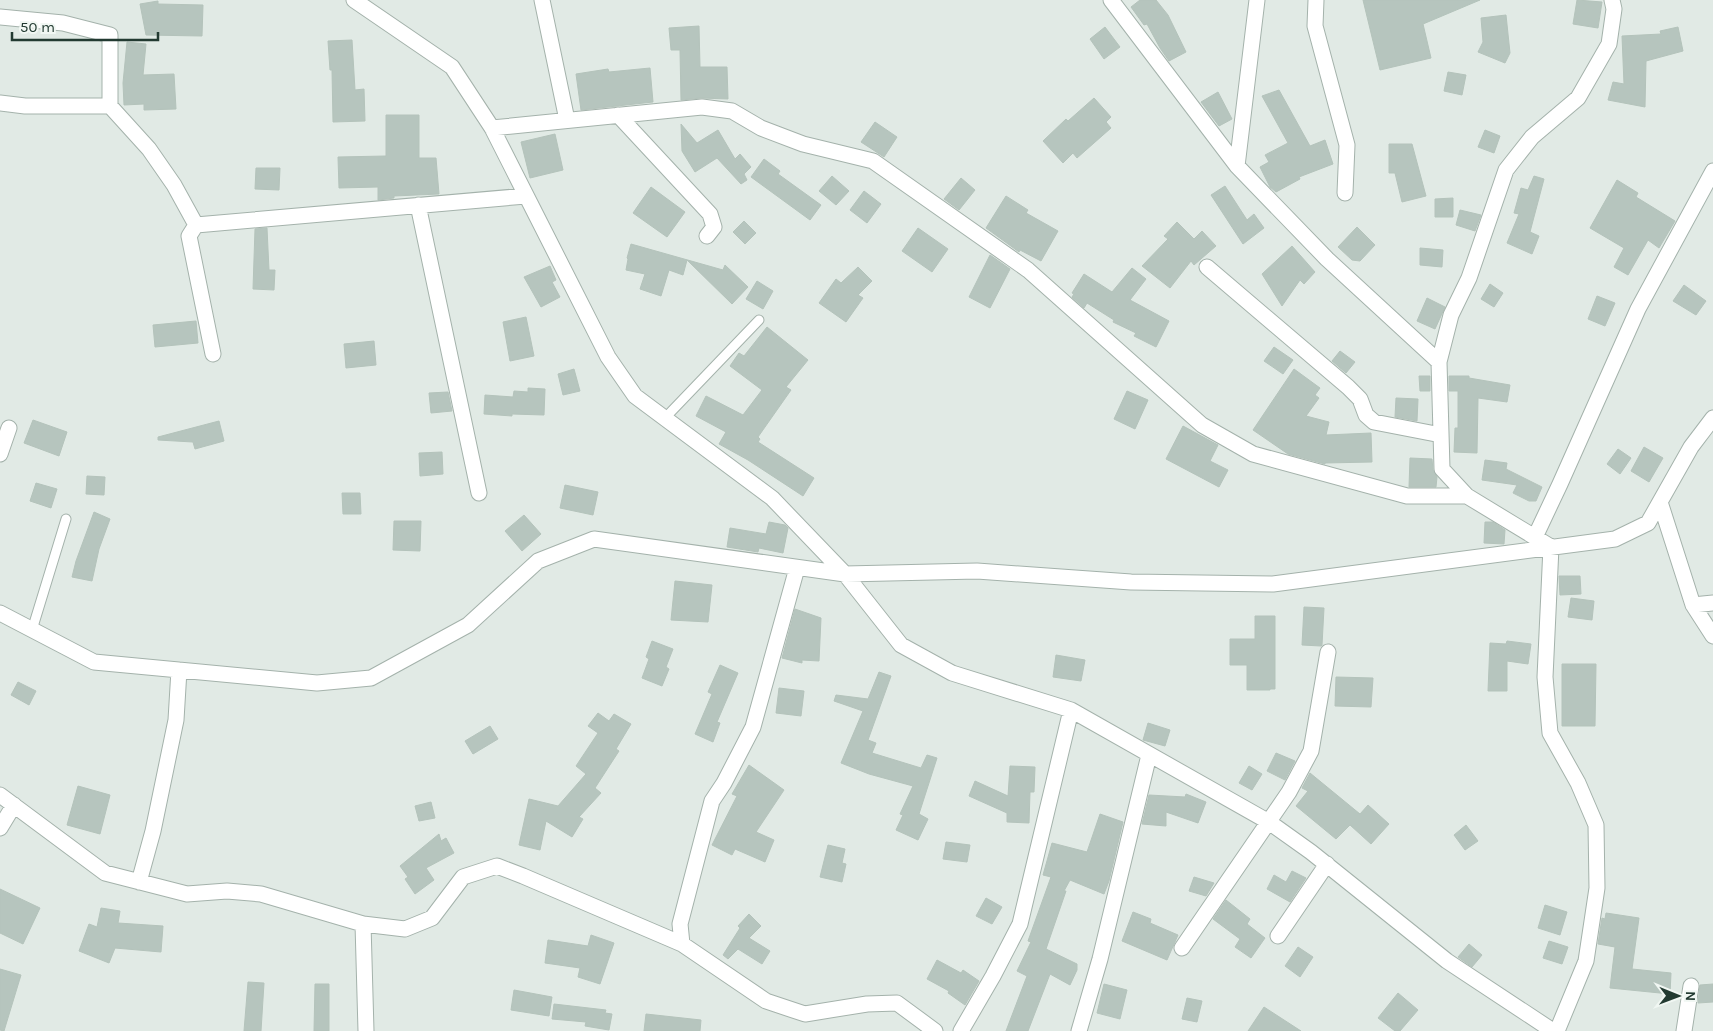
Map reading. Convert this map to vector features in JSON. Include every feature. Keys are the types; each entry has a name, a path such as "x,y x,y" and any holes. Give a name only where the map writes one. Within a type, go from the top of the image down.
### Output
{"street":[{"path":"354,0 452,67 492,128 608,357 636,396 772,498 845,574 901,645 952,673 1071,710 1269,822 1327,864 1447,961 1553,1031"},
{"path":"542,0 568,120"},
{"path":"1111,0 1237,166 1327,259 1439,362"},
{"path":"1237,166 1257,0"},
{"path":"1316,0 1315,26 1347,145 1345,193"},
{"path":"1551,547 1467,496 1442,469 1439,362 1451,315 1469,278 1506,170 1532,137 1578,98 1609,44 1614,9 1612,0"},
{"path":"0,17 63,23 110,35 110,106 149,149 174,185 196,225"},
{"path":"0,103 25,106 110,106"},
{"path":"492,128 702,107 732,110 762,128 803,144 873,161 1028,270 1202,425 1253,454 1407,496 1467,496"},
{"path":"618,115 710,214 714,227 706,236"},
{"path":"1535,538 1638,309 1713,172"},
{"path":"196,225 526,196"},
{"path":"418,205 479,493"},
{"path":"196,225 189,236 214,354"},
{"path":"1207,268 1348,387 1360,399 1366,415 1374,422 1441,435"},
{"path":"0,613 94,662 317,683 371,678 468,625 538,561 594,539 845,574 978,571 1131,582 1273,584 1615,539 1648,523 1691,447 1713,418"},
{"path":"0,454 9,428"},
{"path":"1660,502 1693,605 1713,636"},
{"path":"1551,547 1545,677 1550,733 1578,783 1596,826 1597,888 1586,961 1557,1031"},
{"path":"682,944 680,924 712,801 732,769 753,727 797,568"},
{"path":"1693,605 1713,603"},
{"path":"1182,948 1289,792 1310,751 1328,652"},
{"path":"139,882 153,832 176,720 179,670"},
{"path":"961,1031 1020,924 1071,710"},
{"path":"1079,1031 1100,959 1149,755"},
{"path":"0,795 105,874 187,894 227,892 261,894 363,924 405,928 432,918 463,877 496,866 682,944 766,1001 806,1014 867,1004 897,1003 935,1031"},
{"path":"0,828 14,804"},
{"path":"1278,936 1327,864"},
{"path":"363,924 366,1031"},
{"path":"1684,1031 1691,986"}],"lane":[{"path":"665,418 759,320"},
{"path":"32,630 66,519"}],"building":[{"path":"1140,0 1156,0 1168,15 1186,52 1169,61 1147,24 1144,25 1131,7"},
{"path":"1363,0 1480,0 1423,24 1431,58 1380,70"},
{"path":"1577,0 1602,2 1598,28 1573,24"},
{"path":"158,1 158,4 203,5 202,36 146,35 140,4"},
{"path":"1506,15 1510,53 1505,63 1478,52 1483,42 1481,18"},
{"path":"699,26 700,67 727,67 728,99 701,98 681,100 680,50 671,50 669,28"},
{"path":"1105,27 1120,47 1104,59 1090,39"},
{"path":"1678,27 1683,51 1646,61 1645,107 1608,100 1613,82 1624,84 1622,36 1661,34 1660,31"},
{"path":"352,40 355,90 364,89 365,121 333,122 332,70 330,70 328,41"},
{"path":"127,42 146,44 143,75 174,74 176,109 144,110 144,104 124,105 123,83"},
{"path":"650,68 653,102 581,110 576,74 608,69 609,72"},
{"path":"1448,72 1466,75 1462,95 1444,91"},
{"path":"1279,90 1310,146 1325,140 1333,164 1299,177 1300,179 1276,192 1270,187 1260,167 1269,162 1265,155 1288,143 1262,96"},
{"path":"1218,92 1232,119 1219,126 1201,102"},
{"path":"1094,98 1111,117 1106,122 1111,128 1077,158 1073,153 1063,163 1043,141 1066,119 1068,121"},
{"path":"386,115 419,115 419,158 436,158 439,194 394,196 394,198 378,200 378,187 339,188 338,157 386,156"},
{"path":"875,122 897,137 884,157 861,142"},
{"path":"681,124 697,143 718,130 735,159 740,154 751,167 744,174 747,180 741,184 717,158 695,172 682,151"},
{"path":"1485,130 1500,136 1494,153 1478,147"},
{"path":"555,134 563,170 530,178 521,142"},
{"path":"1389,144 1412,144 1426,196 1402,202 1395,173 1389,173"},
{"path":"764,159 780,171 778,174 821,205 810,220 751,177"},
{"path":"256,168 280,168 279,190 255,189"},
{"path":"832,176 849,191 836,205 819,191"},
{"path":"1534,176 1544,179 1530,232 1539,236 1532,254 1507,243 1519,214 1514,213 1521,188 1528,190"},
{"path":"961,178 975,190 959,210 944,199"},
{"path":"1617,180 1638,193 1636,197 1675,221 1659,248 1648,240 1628,275 1614,267 1624,248 1590,228"},
{"path":"1225,186 1247,220 1254,214 1264,228 1243,244 1211,195"},
{"path":"651,187 685,212 667,237 633,213"},
{"path":"864,191 881,204 867,223 850,210"},
{"path":"1006,196 1028,210 1026,213 1058,231 1041,261 1020,250 1019,252 986,228"},
{"path":"1453,198 1453,217 1435,217 1435,199"},
{"path":"1460,210 1481,215 1475,231 1456,225"},
{"path":"744,221 756,233 745,244 733,232"},
{"path":"1177,222 1194,239 1202,231 1216,246 1194,265 1191,261 1170,288 1142,266 1168,239 1164,236"},
{"path":"1357,227 1375,245 1360,261 1352,260 1338,247"},
{"path":"267,228 269,270 275,270 274,290 253,289 255,229"},
{"path":"918,228 948,249 932,272 902,251"},
{"path":"631,244 723,270 725,265 748,287 732,304 687,260 683,275 669,270 661,296 640,289 645,274 626,270"},
{"path":"1292,246 1315,272 1304,284 1300,280 1282,306 1262,274"},
{"path":"1420,248 1443,250 1442,267 1420,265"},
{"path":"990,255 1010,269 990,308 969,297"},
{"path":"550,266 556,280 552,282 560,297 541,307 524,277"},
{"path":"858,267 872,281 858,295 863,298 846,322 819,303 836,279 841,283"},
{"path":"1132,268 1146,279 1130,300 1169,321 1156,347 1134,336 1136,333 1113,322 1114,320 1087,303 1084,308 1072,297 1074,294 1072,293 1084,274 1112,292"},
{"path":"757,281 773,291 763,309 746,299"},
{"path":"1490,284 1503,293 1494,307 1481,299"},
{"path":"1684,285 1706,301 1696,315 1673,301"},
{"path":"1597,296 1615,303 1605,326 1588,319"},
{"path":"1427,298 1445,307 1435,329 1417,321"},
{"path":"526,317 534,356 510,361 503,322"},
{"path":"196,321 198,343 155,347 153,325"},
{"path":"767,327 808,360 786,387 791,390 758,437 760,439 758,442 814,478 803,496 748,460 719,444 726,432 696,416 706,396 743,415 762,390 730,366 739,353 744,356"},
{"path":"374,341 376,365 346,368 344,344"},
{"path":"1274,347 1293,360 1283,374 1264,361"},
{"path":"1340,351 1355,362 1346,373 1332,361"},
{"path":"574,369 580,391 563,395 558,374"},
{"path":"1294,369 1320,388 1315,395 1319,398 1306,416 1329,422 1326,435 1371,433 1372,462 1325,464 1288,454 1253,430"},
{"path":"1419,376 1430,376 1430,391 1420,391"},
{"path":"1449,376 1469,376 1469,378 1510,385 1507,402 1478,398 1477,453 1454,452 1455,428 1458,428 1458,391 1449,391"},
{"path":"528,388 545,389 544,415 512,414 512,416 484,414 485,395 513,397 514,391 528,392"},
{"path":"1127,391 1148,400 1135,429 1114,419"},
{"path":"448,392 452,411 431,413 429,393"},
{"path":"1396,398 1418,399 1417,421 1395,417"},
{"path":"33,420 67,432 59,456 24,443"},
{"path":"219,421 224,441 195,449 193,442 158,440 158,437"},
{"path":"1183,426 1218,445 1210,461 1228,470 1219,487 1166,459"},
{"path":"1644,447 1663,458 1649,482 1631,471"},
{"path":"1618,449 1631,458 1620,474 1607,464"},
{"path":"442,452 443,474 420,476 419,453"},
{"path":"1410,458 1432,459 1433,470 1437,477 1436,487 1409,487"},
{"path":"1485,460 1507,463 1506,469 1542,487 1536,501 1529,501 1513,493 1517,485 1482,480"},
{"path":"87,476 105,477 104,495 86,494"},
{"path":"36,483 57,489 51,508 30,501"},
{"path":"565,485 598,492 593,515 560,508"},
{"path":"342,493 360,493 361,514 343,514"},
{"path":"94,512 110,519 99,549 92,581 72,577"},
{"path":"524,515 541,534 522,551 505,531"},
{"path":"394,521 421,521 420,551 393,550"},
{"path":"769,522 785,525 788,528 783,553 759,548 758,552 727,547 730,528 766,534"},
{"path":"1485,522 1493,522 1505,530 1504,544 1484,543"},
{"path":"1559,576 1580,576 1581,594 1560,595"},
{"path":"675,581 712,585 708,622 671,620"},
{"path":"1571,598 1594,601 1592,620 1568,617"},
{"path":"1304,607 1324,608 1321,646 1302,645"},
{"path":"795,609 821,618 819,661 802,660 802,663 782,658"},
{"path":"1255,616 1275,616 1275,689 1247,690 1247,665 1230,665 1230,639 1255,639"},
{"path":"652,641 673,649 666,667 669,669 662,686 642,678 649,659 646,657"},
{"path":"1507,641 1531,644 1528,664 1507,661 1507,691 1488,691 1490,643 1506,644"},
{"path":"1056,655 1085,660 1081,681 1053,677"},
{"path":"1562,664 1596,664 1595,726 1562,726"},
{"path":"720,665 738,673 717,722 720,723 713,742 695,734 712,694 708,692"},
{"path":"879,672 891,676 868,740 876,743 872,753 921,768 927,755 937,758 919,814 928,819 918,840 896,830 903,815 900,814 913,786 869,774 841,763 863,711 834,701 836,695 868,699"},
{"path":"1336,677 1373,678 1371,707 1335,706"},
{"path":"18,682 36,691 29,705 11,695"},
{"path":"779,688 804,691 801,716 776,713"},
{"path":"598,713 609,721 614,714 631,724 616,749 619,751 595,788 601,793 579,817 583,819 572,837 546,821 540,850 519,845 529,799 558,806 586,774 576,766 598,733 588,726"},
{"path":"1148,723 1170,730 1165,746 1143,740"},
{"path":"490,726 498,739 473,754 465,741"},
{"path":"1276,753 1295,761 1285,780 1267,771"},
{"path":"749,765 784,790 756,832 774,840 765,862 735,849 732,855 712,845 737,796 732,794"},
{"path":"1010,766 1035,767 1034,792 1030,792 1029,823 1007,822 1007,813 969,796 975,781 1008,796"},
{"path":"1249,766 1262,774 1252,790 1239,783"},
{"path":"1310,773 1360,814 1368,805 1389,824 1371,844 1350,825 1336,839 1296,806 1308,791 1302,788"},
{"path":"78,786 110,795 100,834 67,825"},
{"path":"1186,794 1206,802 1198,823 1166,812 1166,826 1142,824 1149,795 1185,797"},
{"path":"431,802 435,818 419,821 415,806"},
{"path":"1100,814 1123,822 1109,881 1104,894 1070,880 1064,891 1066,891 1046,949 1077,964 1077,970 1070,985 1050,974 1028,1031 1006,1031 1027,976 1017,971 1031,942 1028,941 1051,877 1043,875 1052,843 1087,852"},
{"path":"1466,825 1478,841 1465,850 1454,835"},
{"path":"439,834 441,841 446,838 454,853 426,868 434,880 415,894 405,879 408,877 400,866"},
{"path":"946,842 970,845 967,862 943,859"},
{"path":"828,845 845,849 842,863 846,864 842,882 820,877"},
{"path":"1292,871 1306,878 1290,902 1267,889 1274,875 1286,882"},
{"path":"1194,877 1214,883 1206,896 1189,891"},
{"path":"0,889 40,908 23,944 0,933"},
{"path":"986,898 1002,907 992,924 976,916"},
{"path":"1226,900 1250,919 1247,924 1265,938 1251,958 1235,947 1240,939 1213,919"},
{"path":"1545,905 1567,912 1560,935 1538,928"},
{"path":"101,908 120,911 118,923 163,926 161,952 115,948 109,963 79,951 89,924 97,927"},
{"path":"1133,912 1151,919 1150,923 1178,935 1167,960 1122,941"},
{"path":"1606,913 1639,918 1632,969 1671,973 1670,994 1610,988 1615,947 1598,944 1602,918 1605,919"},
{"path":"749,914 761,926 749,938 770,951 762,964 738,949 728,959 723,955 740,928 738,926"},
{"path":"591,935 614,943 600,984 578,977 580,968 545,963 548,940 588,946"},
{"path":"1549,941 1568,947 1562,964 1543,958"},
{"path":"1469,944 1482,955 1472,967 1458,957"},
{"path":"1298,947 1313,957 1300,977 1285,966"},
{"path":"937,960 961,973 963,970 979,981 965,1005 948,993 949,991 927,979"},
{"path":"0,969 21,975 4,1031 0,1030"},
{"path":"248,982 264,983 261,1031 244,1031"},
{"path":"315,984 329,984 329,1031 314,1031"},
{"path":"1104,984 1127,990 1120,1019 1097,1013"},
{"path":"1713,984 1713,1002 1698,1003 1700,985"},
{"path":"514,990 552,997 549,1016 511,1010"},
{"path":"1398,993 1418,1010 1400,1031 1395,1031 1378,1018"},
{"path":"1187,998 1202,1001 1197,1022 1182,1019"},
{"path":"554,1004 606,1010 605,1013 612,1014 609,1030 585,1026 586,1022 552,1019"},
{"path":"1264,1007 1301,1031 1248,1031"},
{"path":"646,1014 701,1020 700,1031 644,1031"}]}
